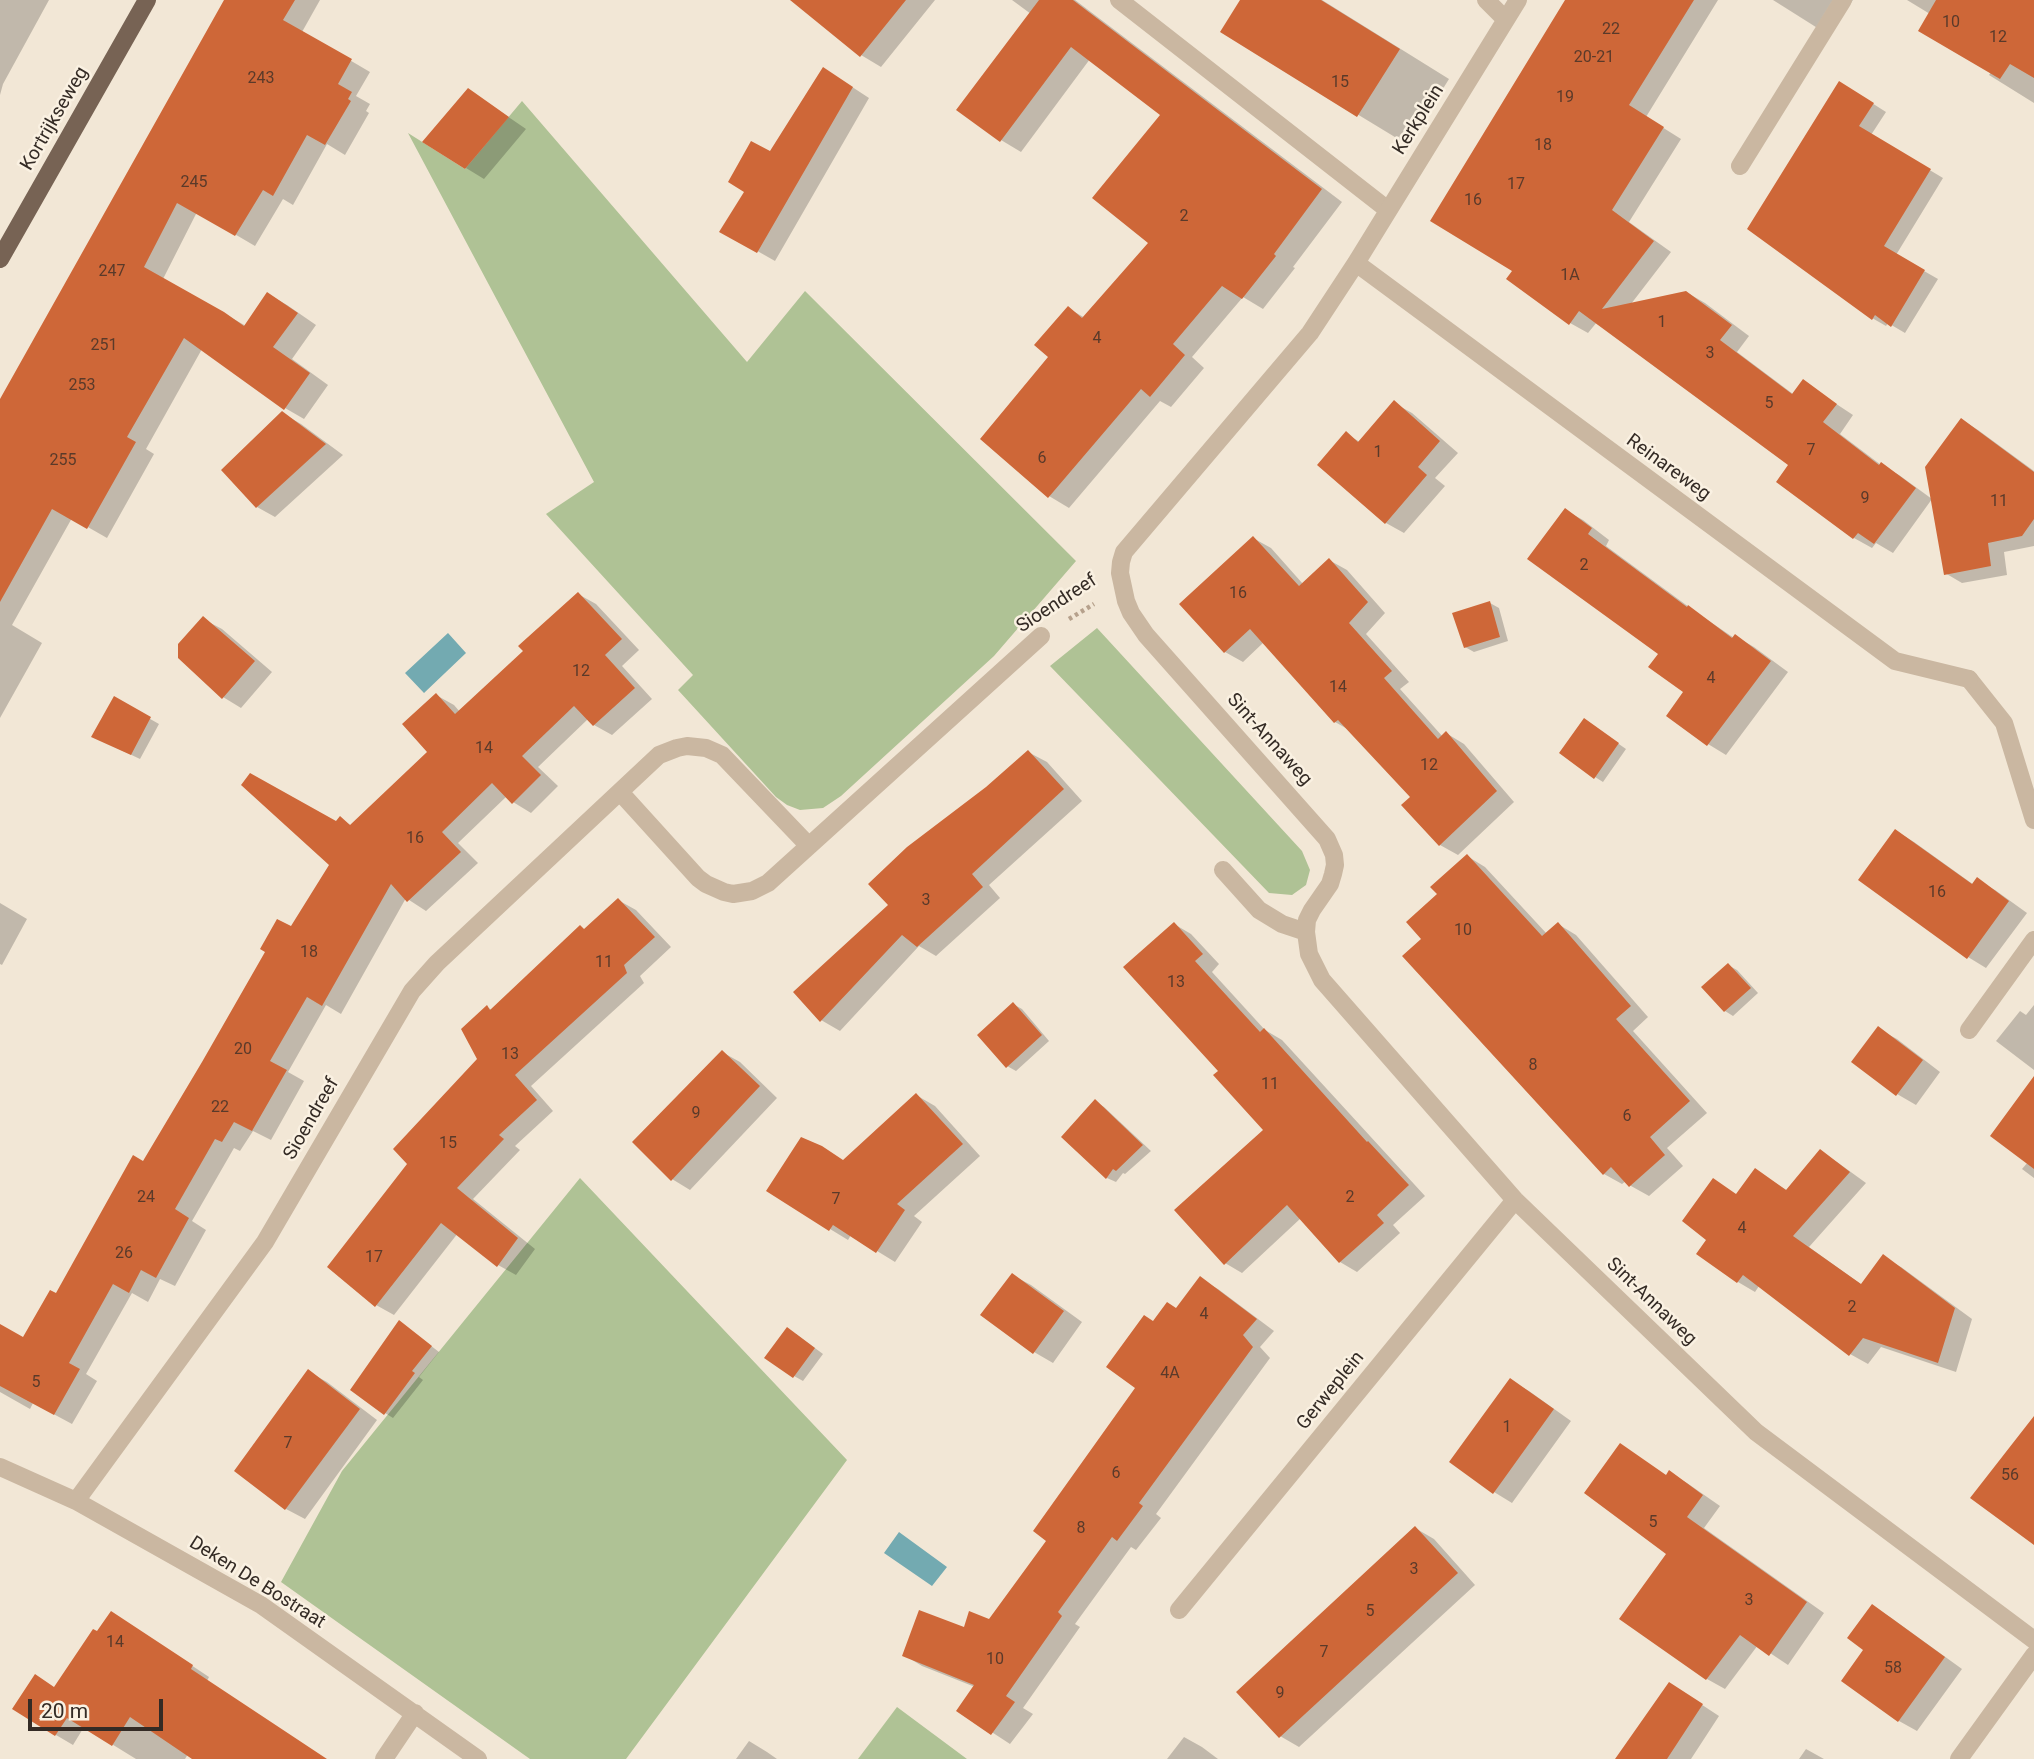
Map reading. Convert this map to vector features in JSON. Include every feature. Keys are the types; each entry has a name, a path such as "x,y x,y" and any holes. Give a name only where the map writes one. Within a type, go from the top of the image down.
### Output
{"main road":[{"name":"Kortrijkseweg","path":"0,259 147,0"}],"street":[{"path":"1119,0 1388,209"},
{"path":"1486,0 1506,20"},
{"name":"Kerkplein","path":"1356,263 1518,0"},
{"path":"1740,166 1843,0"},
{"name":"Sioendreef","path":"1122,587 1121,562 1124,552 1310,333 1356,263"},
{"name":"Reinareweg","path":"1356,263 1895,661 1969,678 2004,723 2034,820"},
{"name":"Sint-Annaweg","path":"1122,587 1131,613 1146,635 1327,839 1334,855 1333,874 1330,884 1307,920 1306,932 1309,954 1322,980 1515,1200 1756,1432 2034,1640"},
{"name":"Sioendreef","path":"620,792 706,884 724,892 743,893 760,887 768,883 1041,636"},
{"name":"Sioendreef","path":"76,1501 265,1242 412,991 437,963 659,755 687,746 706,748 723,755 809,846"},
{"path":"1223,870 1259,910 1282,924 1306,932"},
{"path":"1969,1030 2034,940"},
{"name":"Gerweplein","path":"1179,1609 1515,1200"},
{"name":"Deken De Bostraat","path":"0,1467 76,1501 261,1605 478,1759"},
{"path":"1959,1759 2034,1655"},
{"path":"384,1759 415,1713"}],"path":[{"name":"Sioendreef","path":"1041,636 1122,587"}],"green space":[{"path":"522,101 747,362 805,291 1076,561 994,656 841,796 823,808 800,810 776,797 678,690 693,675 546,514 594,482 408,133 465,169"},
{"path":"1097,628 1302,851 1310,870 1306,885 1292,895 1269,893 1050,666"},
{"path":"580,1178 847,1460 626,1759 530,1759 281,1582 342,1471"},
{"path":"897,1707 967,1759 858,1759"}],"water":[{"path":"448,633 466,653 424,693 405,673"},
{"path":"899,1532 947,1567 932,1586 884,1553"}],"building":[{"path":"224,0 295,0 283,20 352,59 338,84 352,92 348,99 351,101 325,145 307,135 273,196 263,190 235,236 177,203 144,267 244,326 267,292 298,313 273,347 310,373 284,410 184,338 127,437 136,442 87,529 52,509 0,602 0,399"},
{"path":"790,0 906,0 860,57"},
{"path":"1039,0 1073,0 1322,189 1274,254 1276,256 1242,299 1222,286 1173,344 1185,355 1150,397 1141,389 1048,498 980,439 1048,357 1034,345 1068,306 1082,318 1148,243 1092,198 1160,115 1071,47 1000,142 956,110"},
{"path":"1240,0 1321,0 1400,49 1357,117 1220,32"},
{"path":"1565,0 1694,0 1629,105 1664,127 1612,210 1654,241 1602,309 1686,291 1732,325 1720,340 1792,394 1803,379 1837,404 1823,422 1879,465 1881,462 1916,488 1874,544 1858,533 1853,539 1776,482 1788,465 1579,311 1569,325 1506,279 1512,271 1430,221"},
{"path":"1936,0 2034,0 2034,78 2010,64 2000,79 1918,31"},
{"path":"823,67 853,87 757,253 719,232 744,192 728,182 751,141 770,151"},
{"path":"1839,81 1874,103 1859,126 1931,169 1884,246 1925,270 1891,327 1875,315 1872,320 1747,229"},
{"path":"468,88 509,117 465,169 422,142"},
{"path":"1394,400 1440,441 1418,467 1427,475 1385,524 1317,465 1346,431 1358,442"},
{"path":"282,411 326,444 256,508 221,470"},
{"path":"1961,418 2034,472 2034,519 2022,536 1988,543 1991,566 1944,575 1925,467"},
{"path":"1565,508 1592,528 1588,534 1687,607 1688,605 1732,638 1735,634 1771,661 1707,746 1666,716 1683,692 1648,667 1658,654 1527,559"},
{"path":"1253,536 1299,586 1329,558 1368,602 1349,623 1392,671 1384,678 1438,739 1446,731 1497,791 1439,846 1401,805 1410,797 1338,720 1334,723 1250,629 1224,653 1179,604"},
{"path":"578,592 622,639 605,655 635,688 593,726 574,706 522,756 541,775 512,804 492,783 442,832 461,852 407,902 391,884 322,1006 307,997 270,1061 287,1070 252,1131 234,1122 222,1142 215,1139 175,1209 189,1218 156,1278 141,1270 129,1293 113,1284 69,1363 80,1369 54,1415 0,1386 0,1324 23,1337 50,1290 56,1293 133,1155 143,1161 202,1062 265,952 260,949 277,919 291,926 329,865 241,785 250,773 336,821 340,816 350,825 427,752 402,724 436,693 455,714 523,651 518,646"},
{"path":"1490,601 1500,637 1464,648 1452,613"},
{"path":"203,616 255,661 222,699 178,658 178,644"},
{"path":"114,696 151,717 131,755 91,737"},
{"path":"1584,718 1619,743 1594,779 1559,753"},
{"path":"1028,750 1064,789 972,874 983,887 917,947 902,935 820,1022 793,992 888,905 868,884 907,847 986,787"},
{"path":"1895,829 1972,884 1977,877 2009,901 1967,959 1858,880"},
{"path":"1467,854 1542,936 1558,922 1631,1006 1616,1019 1690,1101 1650,1137 1665,1155 1629,1187 1611,1167 1603,1175 1402,956 1421,939 1406,922 1437,894 1430,887"},
{"path":"618,898 655,937 624,965 627,973 515,1075 537,1100 499,1135 504,1139 457,1188 518,1238 497,1267 441,1223 375,1307 327,1267 407,1164 393,1149 477,1059 461,1029 487,1005 490,1010 580,925 584,929"},
{"path":"1174,922 1203,954 1195,961 1260,1032 1264,1028 1409,1185 1377,1215 1384,1223 1339,1263 1287,1205 1224,1265 1174,1210 1263,1130 1213,1075 1218,1071 1123,967"},
{"path":"1728,963 1751,988 1724,1012 1701,987"},
{"path":"1013,1002 1042,1035 1006,1068 977,1035"},
{"path":"1878,1026 1923,1060 1896,1096 1851,1062"},
{"path":"722,1050 760,1086 671,1181 632,1142"},
{"path":"2034,1076 2034,1169 1990,1136"},
{"path":"916,1093 963,1144 897,1204 905,1210 876,1253 833,1225 829,1231 766,1191 801,1137 822,1146 843,1160"},
{"path":"1095,1099 1143,1145 1116,1171 1113,1169 1106,1179 1061,1137"},
{"path":"1820,1149 1850,1172 1793,1236 1861,1284 1883,1254 1955,1308 1938,1363 1863,1338 1849,1356 1743,1275 1737,1283 1696,1254 1706,1240 1682,1221 1713,1178 1736,1194 1755,1168 1786,1190"},
{"path":"1012,1273 1064,1311 1033,1354 980,1315"},
{"path":"1200,1276 1257,1319 1243,1335 1253,1347 1139,1503 1143,1506 1117,1541 1112,1537 1058,1612 1062,1616 1006,1696 1015,1702 991,1735 956,1711 974,1685 902,1656 919,1610 964,1627 969,1611 989,1619 1046,1541 1033,1531 1135,1388 1106,1367 1144,1315 1153,1321 1167,1302 1176,1308"},
{"path":"399,1320 432,1346 412,1371 415,1373 384,1415 350,1390"},
{"path":"787,1327 815,1348 793,1378 764,1358"},
{"path":"308,1369 360,1409 285,1510 234,1471"},
{"path":"1510,1378 1554,1409 1493,1494 1449,1462"},
{"path":"2034,1416 2034,1545 1970,1498"},
{"path":"1620,1443 1666,1475 1669,1470 1703,1495 1687,1517 1807,1602 1769,1656 1740,1635 1706,1680 1619,1619 1666,1554 1584,1493"},
{"path":"1415,1526 1458,1573 1279,1738 1236,1692"},
{"path":"1872,1604 1945,1657 1898,1722 1841,1681 1863,1650 1847,1638"},
{"path":"111,1611 193,1665 191,1669 327,1759 192,1759 130,1717 112,1746 67,1718 55,1736 12,1709 35,1674 54,1687 93,1629 97,1631"},
{"path":"1669,1682 1703,1704 1667,1759 1615,1759"}]}
